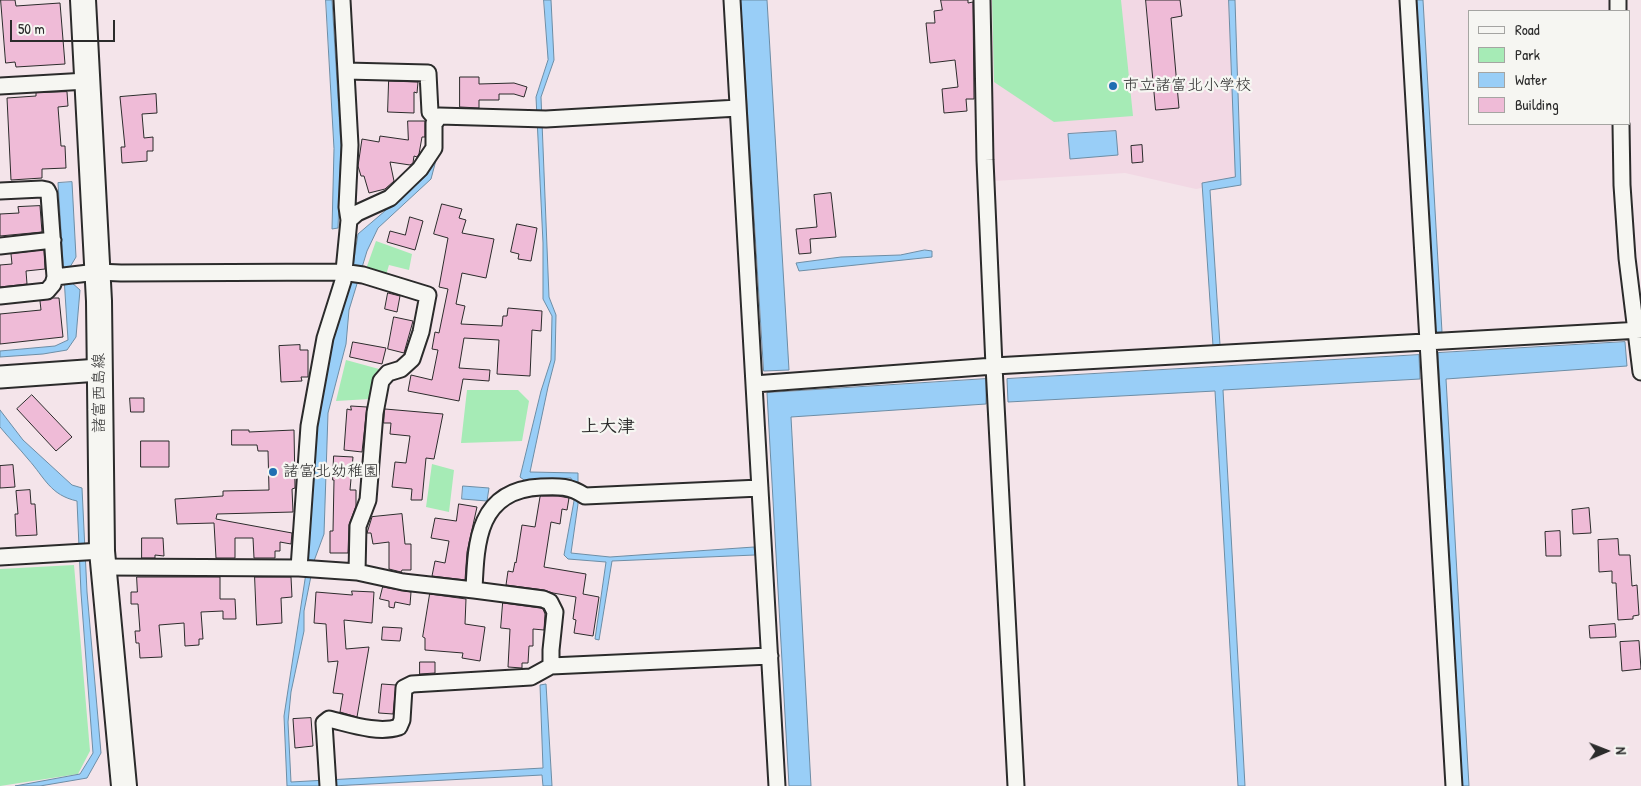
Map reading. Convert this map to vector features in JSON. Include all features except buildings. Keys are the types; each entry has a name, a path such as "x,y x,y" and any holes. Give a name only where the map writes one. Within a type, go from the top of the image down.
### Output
{"main road":[{"name":"諸富西島線","path":"83,0 87,80 87,273 99,370 92,556 124,786"}],"street":[{"path":"342,0 350,145 347,207 352,273"},
{"path":"732,0 777,786"},
{"path":"982,0 985,160 1016,786"},
{"path":"1408,0 1454,786"},
{"path":"346,71 428,73 430,112 437,120"},
{"path":"0,86 87,80"},
{"path":"349,220 356,213 390,198 420,169 434,148 434,123 439,116 540,119 738,108"},
{"path":"1621,125 1622,185 1627,258 1638,330 1641,372"},
{"path":"0,191 42,189 46,190 49,194 55,277 53,284 47,292 0,296"},
{"path":"0,246 52,240"},
{"path":"55,277 87,273 352,273 428,295 421,332 412,359 401,370 388,373 381,381 375,413 368,500 358,526 357,572"},
{"path":"306,568 310,426 325,338 343,281 352,273"},
{"path":"754,384 994,366 1638,330"},
{"path":"0,377 99,370"},
{"path":"474,590 476,548 482,524 492,506 510,495 530,487 575,490 585,496 760,488"},
{"path":"0,557 92,556 306,568 357,572 403,582 543,599 550,602 555,612 550,650 551,666"},
{"path":"328,782 324,723 329,719 368,728 392,730 399,727 402,720 404,688 412,684 531,677 551,666 770,656"}],"shaded area":[{"name":"市立諸富北小学校","path":"989,0 1232,0 1238,181 1196,189 1125,173 994,181"}],"green space":[{"path":"992,0 1121,0 1133,116 1054,122 994,82"},
{"path":"376,241 412,254 409,270 389,265 386,275 366,269"},
{"path":"346,360 379,369 370,399 336,401"},
{"path":"467,390 518,390 529,401 522,441 461,443"},
{"path":"432,464 454,470 449,512 426,507"},
{"path":"74,565 90,751 78,774 0,786 0,569"}],"water":[{"path":"326,0 332,0 341,147 338,228 332,229 334,149"},
{"path":"544,0 551,0 554,60 541,97 549,297 556,315 555,360 530,472 578,473 578,504 571,553 610,557 754,547 755,555 612,561 599,640 595,639 606,562 568,559 564,555 574,501 571,478 524,480 520,477 541,391 551,360 552,316 543,299 543,243 536,97 548,60"},
{"path":"741,0 767,0 789,370 764,371"},
{"path":"1229,0 1235,0 1241,185 1210,190 1220,345 1213,346 1202,183 1235,177"},
{"path":"1417,0 1423,0 1442,332 1436,332"},
{"path":"1116,131 1118,155 1070,159 1068,134"},
{"path":"433,160 436,160 431,179 378,228 367,251 349,310 346,344 328,413 324,534 314,561 304,611 304,631 291,692 288,722 291,782 543,768 540,685 546,684 552,786 543,786 542,775 332,786 287,786 284,716 308,560 306,546 313,445 331,340 351,278 358,234 427,175"},
{"path":"72,182 76,257 70,267 71,282 80,290 76,337 67,350 0,357 0,351 55,346 68,340 58,183"},
{"path":"925,250 932,251 932,257 799,271 796,263 841,257 900,255"},
{"path":"1625,342 1627,366 1446,379 1469,786 1462,786 1438,353"},
{"path":"1419,355 1420,379 1223,390 1245,786 1238,786 1215,391 1008,402 1007,379"},
{"path":"986,379 986,404 791,417 811,786 789,786 767,393"},
{"path":"0,410 23,440 72,485 82,488 87,592 101,753 87,778 40,786 15,786 80,774 93,753 81,593 77,501 60,495 49,485 0,427"},
{"path":"463,486 489,488 487,501 462,499"}],"place":[{"name":"市立諸富北小学校","path":"1113,86"},
{"name":"諸富北幼稚園","path":"273,472"}],"district":[{"name":"上大津","path":"608,427"}]}
